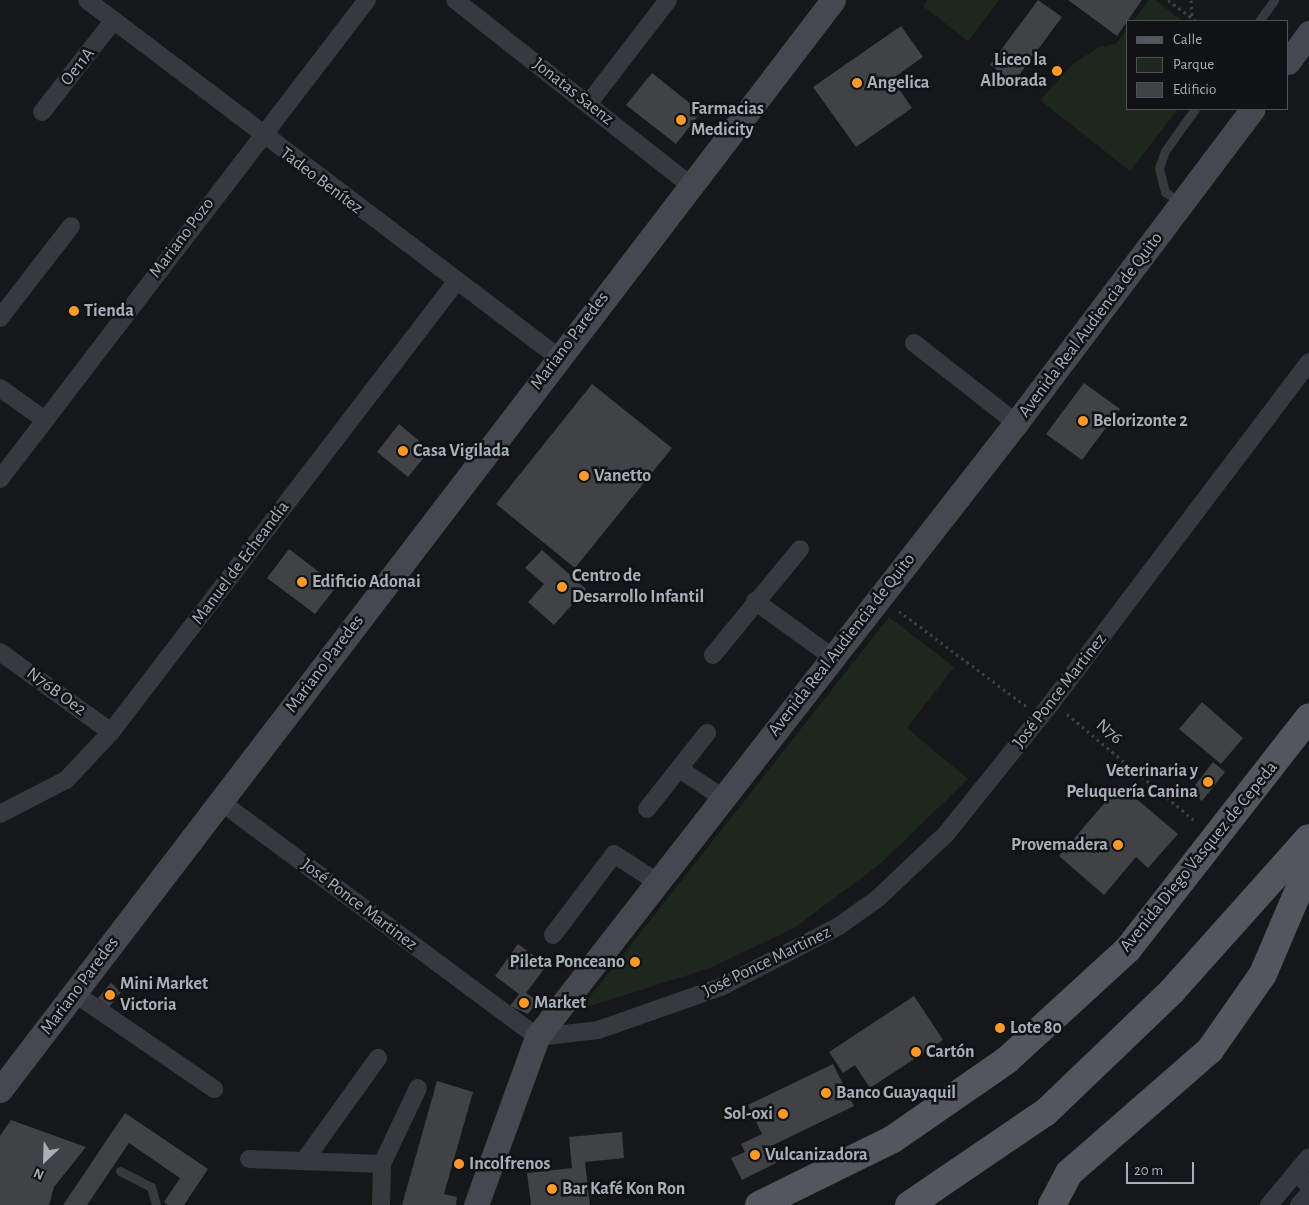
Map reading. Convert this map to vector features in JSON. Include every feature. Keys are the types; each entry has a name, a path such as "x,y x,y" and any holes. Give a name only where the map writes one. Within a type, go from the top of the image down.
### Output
{"main road":[{"name":"Mariano Paredes","path":"0,1090 558,357 833,0"},
{"path":"1289,61 1309,33"},
{"name":"Avenida Real Audiencia de Quito","path":"476,1205 537,1037 879,596 1016,423 1252,110"},
{"name":"Avenida Diego Vasquez de Cepeda","path":"759,1205 893,1139 1007,1060 1128,949 1217,840 1309,718"},
{"path":"909,1205 1046,1112 1172,991 1309,838"},
{"path":"1052,1205 1069,1173 1210,1050 1263,974 1309,866"}],"street":[{"name":"Tadeo Benítez","path":"87,0 259,134 558,357"},
{"name":"Mariano Pozo","path":"0,479 259,134 366,0"},
{"name":"Jonatas Saenz","path":"455,0 690,186"},
{"path":"588,104 668,0"},
{"name":"Oe11A","path":"42,112 113,21"},
{"path":"0,318 71,226"},
{"name":"Manuel de Echeandía","path":"0,814 66,780 111,732 456,282"},
{"path":"914,343 1016,423"},
{"name":"José Ponce Martinez","path":"220,802 537,1037 598,1030 692,999 839,926 877,899 946,834 1052,702 1309,362"},
{"path":"0,388 45,420"},
{"path":"713,655 755,601 800,549"},
{"path":"755,601 832,657"},
{"name":"N76B Oe2","path":"0,652 111,732"},
{"path":"647,810 681,770 707,733"},
{"path":"681,770 723,798"},
{"path":"554,935 614,854 657,882"},
{"path":"74,993 214,1089"},
{"path":"304,1161 378,1058"},
{"path":"381,1205 382,1164 418,1088"},
{"path":"1269,1205 1309,1157"},
{"path":"249,1159 382,1164"},
{"path":"1296,1173 1309,1185"},
{"path":"1299,1205 1309,1194"}],"lane":[{"path":"1259,20 1274,0"},
{"path":"1183,204 1165,192 1159,168 1165,151 1194,110"},
{"path":"120,1171 151,1187 156,1205"}],"path":[{"path":"1168,0 1195,20"},
{"path":"1191,0 1192,18"},
{"path":"879,596 1040,717"},
{"name":"N76","path":"1052,702 1217,840"}],"green space":[{"path":"927,0 999,0 968,41 923,6"},
{"path":"1149,0 1155,0 1182,20 1134,20"},
{"path":"1126,31 1126,110 1177,110 1130,171 1040,100 1073,64 1099,47 1116,44"},
{"path":"889,617 954,667 907,728 968,779 880,864 794,928 710,968 587,1007 585,1003"}],"building":[{"path":"1038,0 1062,17 1014,82 990,65"},
{"path":"1068,0 1142,0 1128,20 1126,20 1117,36"},
{"name":"Angelica","path":"901,26 923,57 892,79 912,108 856,147 813,87"},
{"path":"652,73 701,112 676,144 626,105"},
{"name":"Belorizonte 2","path":"1084,383 1120,409 1082,460 1046,434"},
{"name":"Vanetto","path":"592,384 672,448 575,568 496,504"},
{"name":"Casa Vigilada","path":"399,424 430,450 408,477 377,452"},
{"name":"Edificio Adonai","path":"289,549 337,586 315,614 267,578"},
{"name":"Centro de Desarrollo Infantil","path":"542,550 586,589 554,625 528,602 544,584 525,568"},
{"path":"1202,702 1243,738 1221,764 1179,729"},
{"name":"Veterinaria y Peluquería Canina","path":"1213,762 1225,772 1202,801 1190,792"},
{"name":"Provemadera","path":"1120,785 1178,834 1148,868 1136,857 1104,895 1059,856"},
{"path":"518,944 547,965 526,993 538,1001 528,1014 510,1006 519,994 495,976"},
{"name":"Mini Market Victoria","path":"111,983 121,992 109,1007 98,998"},
{"path":"914,996 943,1040 870,1088 855,1065 843,1073 829,1052"},
{"path":"833,1064 854,1106 769,1147 776,1163 742,1180 731,1158 745,1152 741,1144 762,1134 748,1105"},
{"path":"437,1081 473,1092 444,1194 457,1197 456,1205 402,1205"},
{"path":"125,1113 208,1169 184,1205 168,1205 164,1202 180,1178 129,1143 87,1205 63,1205"},
{"path":"11,1120 86,1147 54,1187 49,1205 0,1205 0,1136"},
{"path":"622,1132 624,1158 585,1162 590,1205 531,1205 527,1173 572,1168 569,1137"}],"place":[{"name":"Liceo la Alborada","path":"1057,71"},
{"name":"Angelica","path":"857,83"},
{"name":"Farmacias Medicity","path":"681,120"},
{"name":"Tienda","path":"74,311"},
{"name":"Belorizonte 2","path":"1083,421"},
{"name":"Casa Vigilada","path":"403,451"},
{"name":"Vanetto","path":"584,476"},
{"name":"Edificio Adonai","path":"302,582"},
{"name":"Centro de Desarrollo Infantil","path":"562,587"},
{"name":"Veterinaria y Peluquería Canina","path":"1208,782"},
{"name":"Provemadera","path":"1118,845"},
{"name":"Pileta Ponceano","path":"635,962"},
{"name":"Mini Market Victoria","path":"110,995"},
{"name":"Market","path":"524,1003"},
{"name":"Lote 80","path":"1000,1028"},
{"name":"Cartón","path":"916,1052"},
{"name":"Banco Guayaquil","path":"826,1093"},
{"name":"Sol-oxi","path":"783,1114"},
{"name":"Vulcanizadora","path":"755,1155"},
{"name":"Incolfrenos","path":"459,1164"},
{"name":"Bar Kafé Kon Ron","path":"552,1189"}]}
